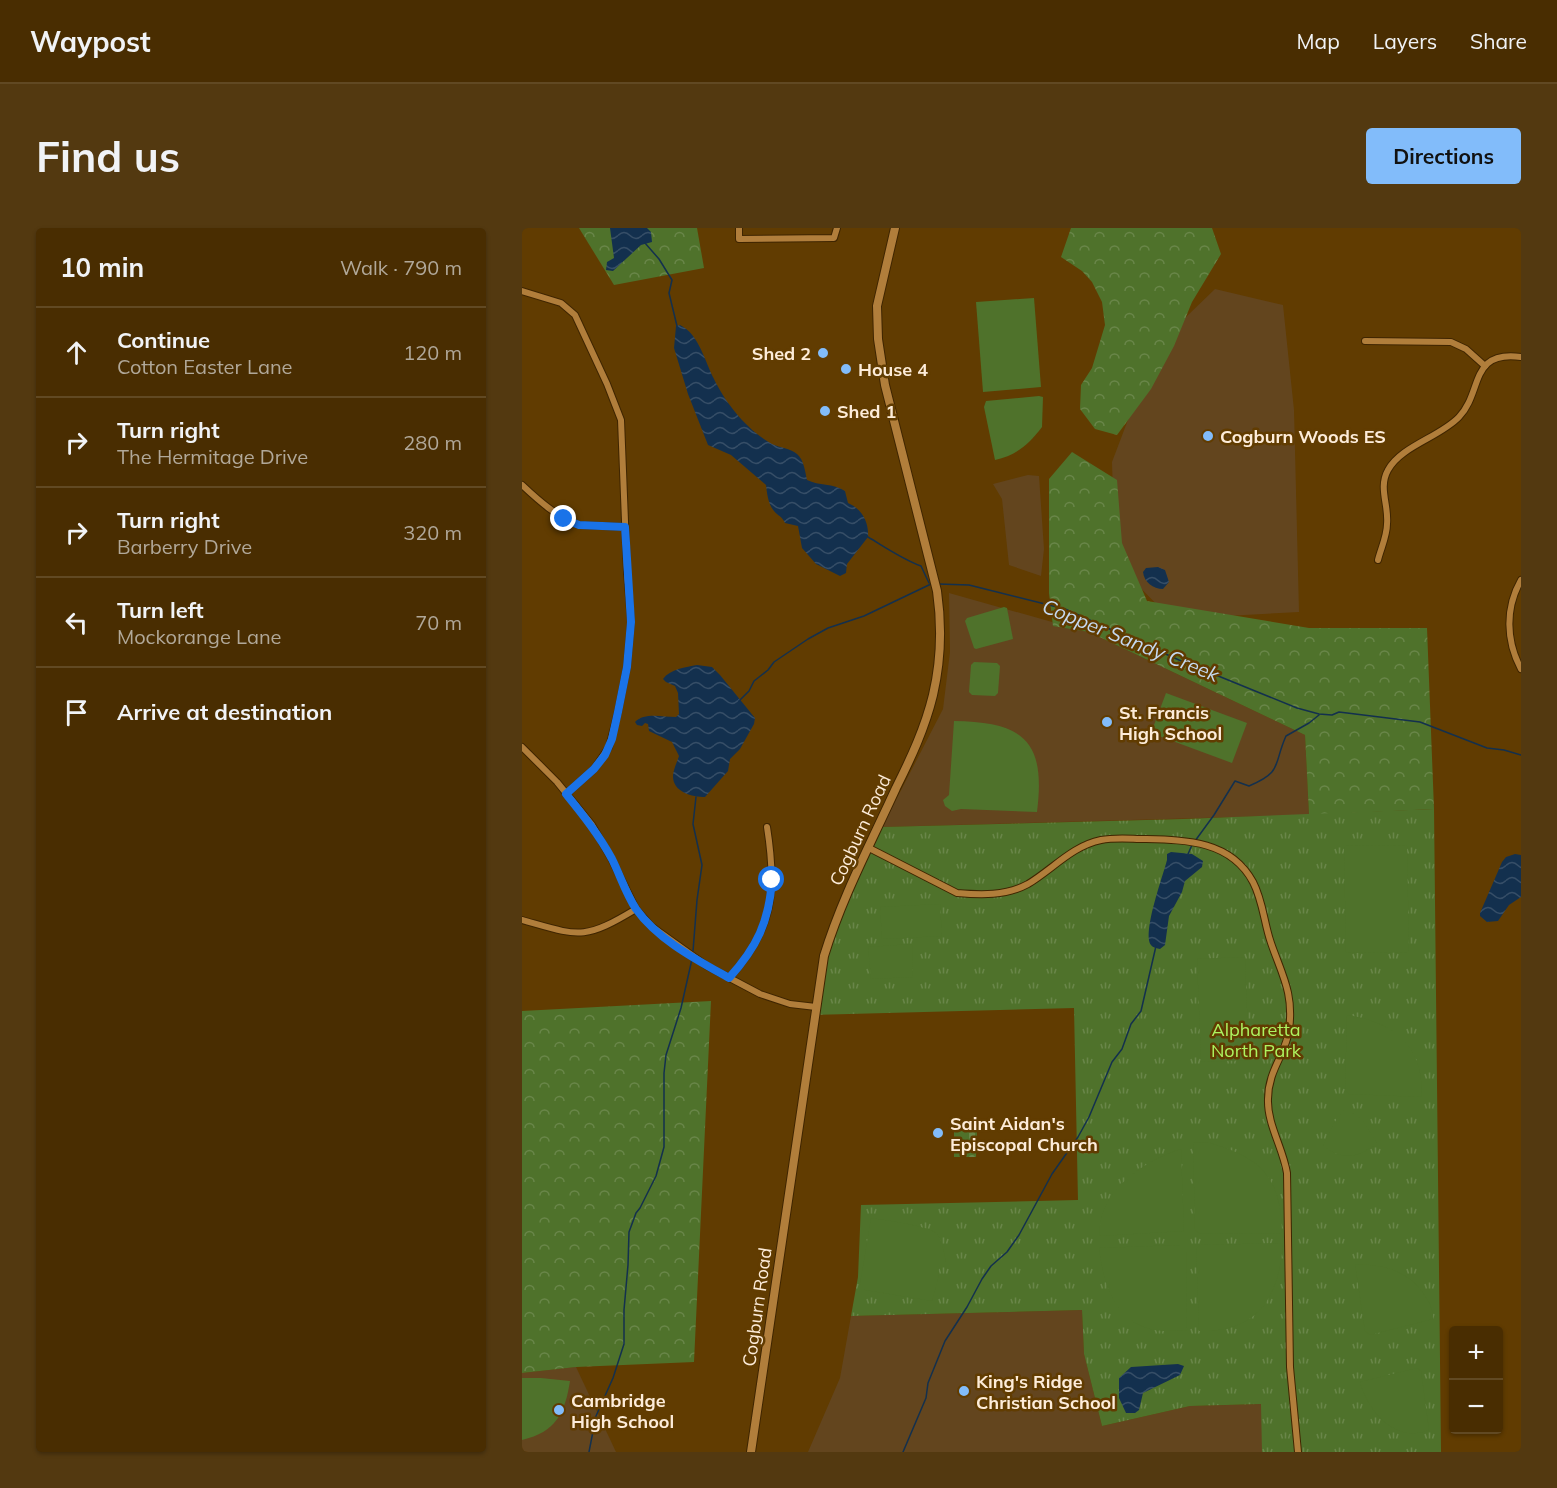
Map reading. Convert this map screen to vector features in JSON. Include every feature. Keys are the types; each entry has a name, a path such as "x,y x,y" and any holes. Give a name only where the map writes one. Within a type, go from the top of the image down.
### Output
{"street":[{"path":"739,228 739,239 834,238 837,228"},
{"name":"Cogburn Road","path":"751,1452 824,956 842,906 903,774 928,712 937,677 940,637 937,591 885,385 878,339 877,306 895,228"},
{"path":"522,291 561,303 575,315 621,420 631,622 627,667 612,739 605,755 594,769 566,794"},
{"path":"1365,341 1451,342 1466,349 1485,366"},
{"path":"1378,560 1388,524 1383,490 1388,470 1397,459 1459,417 1466,408 1485,366 1492,358 1521,357"},
{"path":"522,485 544,505 573,523 625,527"},
{"path":"1521,580 1511,605 1509,631 1513,652 1521,669"},
{"path":"522,747 557,782 592,825 636,909 651,926 675,945 760,994 790,1004 816,1007"},
{"path":"729,978 760,937 767,916 772,880 767,827"},
{"path":"869,848 957,893 967,894 1000,893 1018,888 1077,849 1108,839 1161,839 1202,843 1232,857 1250,876 1261,901 1269,936 1290,998 1289,1030 1271,1077 1268,1102 1271,1122 1282,1150 1287,1173 1290,1368 1298,1452"},
{"path":"522,920 579,934 601,929 636,909"}],"shaded area":[{"name":"Cogburn Woods ES","path":"1215,289 1283,305 1294,410 1299,612 1171,619 1115,562 1112,462 1156,346"},
{"path":"1028,475 1039,476 1044,549 1041,576 1009,565 1002,499 993,484"},
{"name":"St. Francis High School","path":"949,593 1091,633 1305,735 1309,815 882,827 943,709 950,652"},
{"name":"King's Ridge Christian School","path":"1082,1310 1084,1354 1102,1426 1190,1406 1262,1404 1262,1452 808,1452 840,1378 851,1316"},
{"name":"Cambridge High School","path":"576,1367 616,1452 522,1452 522,1373"}],"green space":[{"path":"579,228 697,228 704,268 614,285"},
{"path":"1071,228 1212,228 1221,254 1192,302 1174,346 1151,389 1117,435 1095,429 1080,409 1081,385 1092,368 1105,325 1102,302 1092,282 1082,271 1061,257"},
{"path":"1034,298 1041,387 983,392 976,302"},
{"path":"1043,397 1042,427 1022,448 995,460 984,407 986,401"},
{"path":"1072,452 1117,480 1122,543 1147,601 1309,628 1427,628 1434,809 1309,815 1305,735 1089,632 1053,626 1049,593 1049,479"},
{"path":"1007,608 1013,639 974,648 965,621 967,618"},
{"path":"974,662 997,663 1000,666 998,693 995,696 972,695 969,692 971,665"},
{"path":"1166,693 1247,723 1232,763 1151,733"},
{"path":"954,721 998,726 1025,740 1033,752 1038,768 1037,812 961,809 952,811 945,806 943,800 949,795"},
{"name":"Alpharetta North Park","path":"1434,809 1441,1452 1262,1452 1261,1404 1190,1406 1102,1426 1084,1354 1082,1310 851,1316 858,1277 861,1205 1078,1200 1074,1008 811,1015 832,940 857,872 882,827 1183,819"},
{"path":"1407,845 1409,952 1346,953 1344,846"},
{"path":"940,904 942,936 882,939 880,907"},
{"path":"912,944 913,977 871,979 868,947"},
{"path":"1245,957 1249,1060 1201,1062 1197,959"},
{"path":"711,1001 694,1362 576,1367 522,1373 522,1011"},
{"path":"1347,1015 1379,1024 1403,1040 1412,1051 1418,1064 1421,1097 1349,1094 1345,1090"},
{"path":"1344,1110 1349,1110 1363,1121 1377,1143 1363,1152 1350,1156 1337,1154 1323,1146 1334,1123"},
{"path":"954,1131 977,1131 976,1157 954,1157 954,1150 950,1150 950,1145 954,1145"},
{"path":"1207,1142 1241,1155 1254,1162 1264,1172 1272,1183 1277,1197 1282,1233 1200,1234 1195,1230 1193,1143"},
{"path":"1181,1149 1184,1231 1100,1236 1101,1220 1114,1192 1138,1170"},
{"path":"871,1218 917,1226 937,1234 946,1262 939,1268 932,1301 865,1290 860,1284"},
{"path":"1283,1243 1276,1280 1262,1308 1250,1318 1236,1325 1219,1330 1199,1331 1196,1249 1200,1245"},
{"path":"1180,1245 1186,1250 1187,1330 1159,1331 1137,1324 1127,1317 1112,1297 1103,1273 1099,1248"},
{"path":"1355,1264 1384,1267 1409,1278 1427,1299 1433,1319 1370,1335 1365,1331"},
{"path":"1417,1368 1421,1371 1429,1430 1417,1433 1394,1429 1376,1414 1360,1382"},
{"path":"522,1378 570,1381 562,1412 557,1420 543,1432 522,1440"}],"water":[{"path":"610,228 647,228 651,232 652,242 641,245 613,271 606,270 607,262 614,258"},
{"path":"680,325 687,329 697,342 719,388 731,407 746,424 772,444 797,454 803,462 807,480 845,491 848,503 864,517 868,537 847,564 846,573 840,576 816,564 802,548 798,526 785,523 775,513 768,498 766,485 731,455 708,445 688,394 674,348 676,326"},
{"path":"1158,567 1165,570 1169,582 1163,589 1150,584 1143,572 1146,568"},
{"path":"697,665 712,667 755,718 740,749 730,759 728,771 705,797 689,795 676,786 673,775 679,756 672,742 649,731 648,724 645,723 642,726 635,722 648,716 676,717 679,714 678,693 675,686 663,679 674,671"},
{"path":"1171,852 1192,854 1203,861 1202,867 1185,881 1182,892 1169,916 1165,945 1160,949 1151,945 1149,929 1167,854"},
{"path":"1521,855 1521,897 1509,905 1498,921 1487,922 1480,916 1480,913 1502,862 1506,857"},
{"path":"1178,1364 1184,1366 1180,1375 1143,1393 1139,1410 1135,1413 1126,1413 1119,1398 1119,1378 1131,1367"}],"waterway":[{"path":"645,243 659,259 672,280 669,293 677,326"},
{"path":"868,537 921,566 929,583"},
{"name":"Copper Sandy Creek","path":"739,701 749,691 754,681 774,662 808,639 828,628 864,616 931,584"},
{"name":"Copper Sandy Creek","path":"938,584 969,585 1065,609 1179,660 1297,708 1319,714 1332,715 1339,712 1420,722 1487,748 1521,755"},
{"path":"1195,841 1235,781 1249,786 1267,776 1275,767 1286,736 1319,715"},
{"name":"Copper Sandy Creek","path":"693,951 702,865 693,824 696,797"},
{"path":"1188,854 1192,845"},
{"path":"903,1452 926,1398 928,1383 945,1341 991,1266 1007,1252 1019,1235 1052,1174 1089,1117 1112,1062 1122,1049 1131,1024 1141,1011 1156,946"},
{"name":"Copper Sandy Creek","path":"589,1452 596,1416 613,1378 624,1344 629,1232 636,1213 656,1176 664,1147 666,1055 681,1008 692,959"}],"place":[{"name":"Shed 2","path":"823,353"},
{"name":"House 4","path":"846,369"},
{"name":"Shed 1","path":"825,411"},
{"name":"Cogburn Woods ES","path":"1208,436"},
{"name":"St. Francis High School","path":"1107,722"},
{"name":"Saint Aidan's Episcopal Church","path":"938,1133"},
{"name":"King's Ridge Christian School","path":"964,1391"},
{"name":"Cambridge High School","path":"559,1410"}],"route":[{"path":"564,519 579,525 625,527 631,622 627,667 609,747 594,769 566,794 592,825 636,909 651,926 675,945 729,978 760,937 769,907 772,880"}]}
